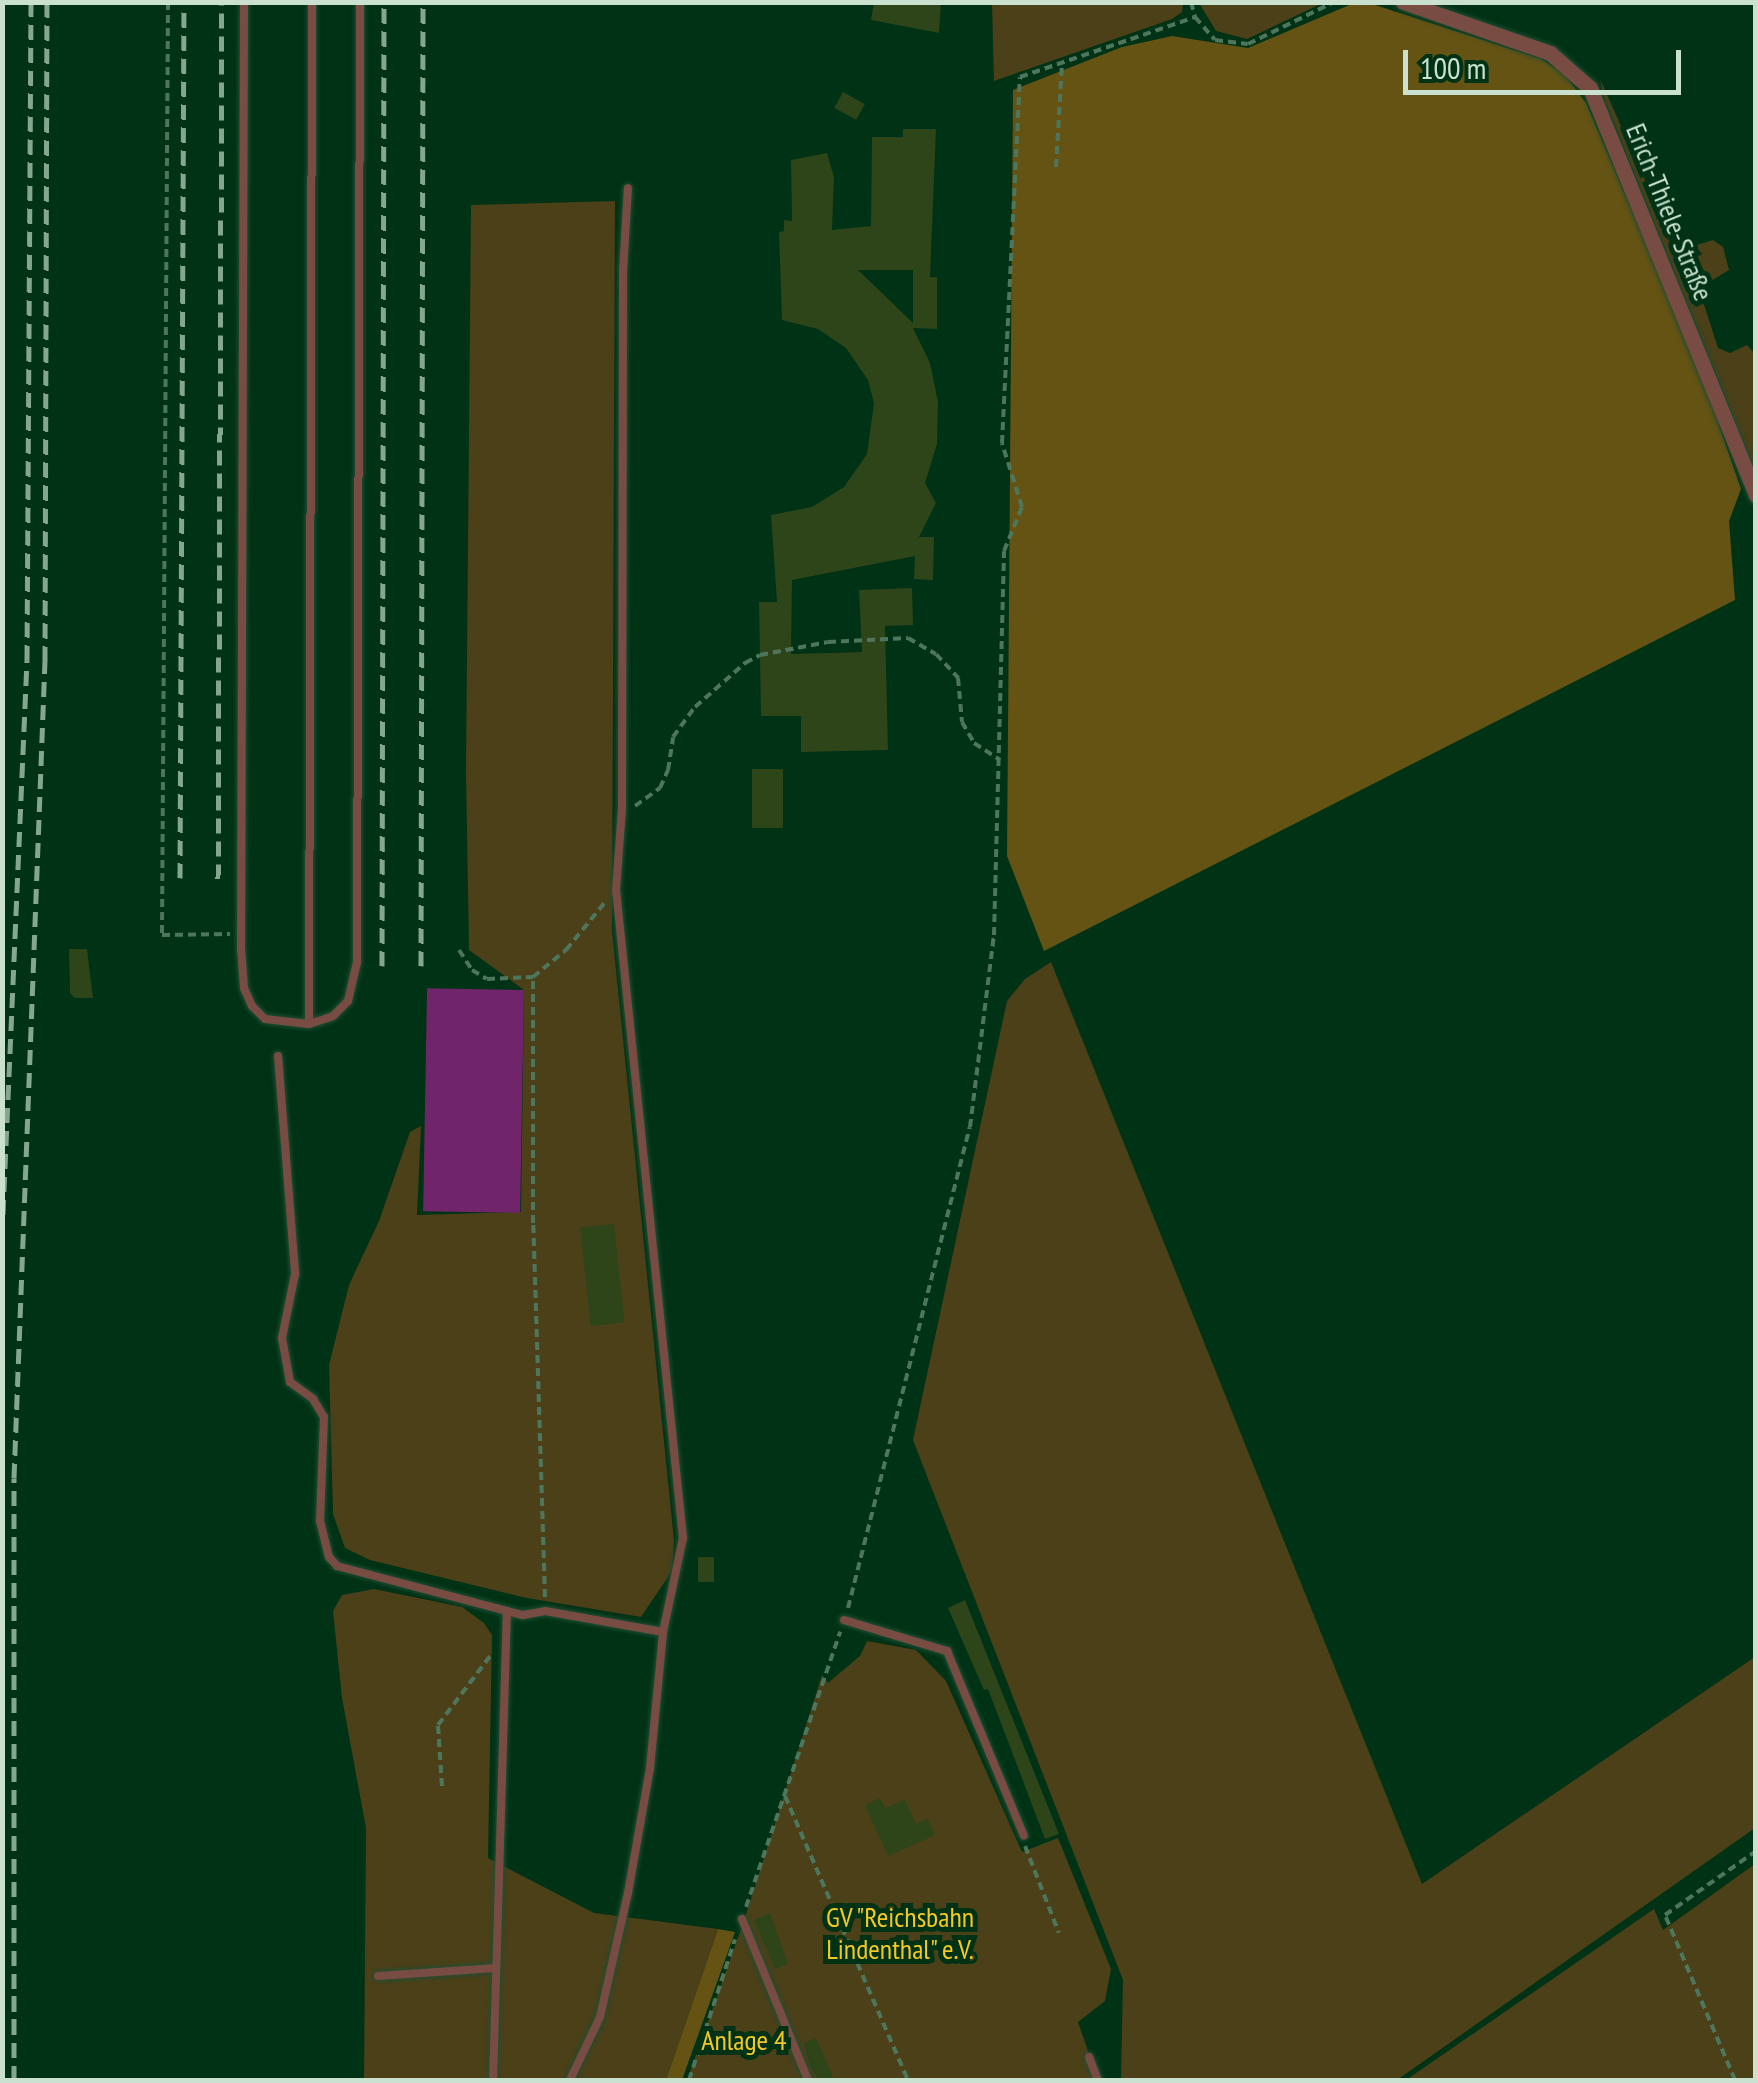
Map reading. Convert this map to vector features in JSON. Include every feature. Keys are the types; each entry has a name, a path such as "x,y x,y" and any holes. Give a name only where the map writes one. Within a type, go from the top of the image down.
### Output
{"street":[{"name":"Erich-Thiele-Straße","path":"1403,2 1550,52 1590,88 1756,495"}],"lane":[{"path":"244,2 244,988 252,1006 265,1019 309,1024 333,1016 348,1001 355,986 357,963 360,2"},
{"path":"309,1024 312,2"},
{"path":"570,2080 600,2017 628,1893 650,1768 663,1632 681,1558 681,1500 616,890 622,808 623,270 628,188"},
{"path":"278,1056 295,1274 284,1350 290,1382 313,1399 324,1417 320,1521 329,1557 337,1566 523,1615 545,1610 663,1632"},
{"path":"493,2080 507,1611"},
{"path":"844,1620 947,1652 1024,1836"},
{"path":"742,1919 808,2080"},
{"path":"378,1976 496,1968"},
{"path":"1089,2057 1098,2080"}],"path":[{"path":"168,2 162,935 241,934"},
{"path":"1190,2 1195,17 1215,40 1248,44 1334,2"},
{"path":"690,2080 844,1620 970,1128 994,935 1004,552 1022,507 1002,443 1020,77 1195,17"},
{"path":"1056,167 1062,62"},
{"path":"622,808 644,802 660,788 668,770 673,737 695,707 746,663 760,655 828,642 908,638 936,654 958,678 962,722 974,742 1000,760"},
{"path":"459,950 472,970 487,980 533,977 566,950 616,890"},
{"path":"533,977 534,1223 545,1610"},
{"path":"442,1786 438,1725 506,1635"},
{"path":"784,1796 908,2080"},
{"path":"1024,1836 1060,1933"},
{"path":"1735,2080 1665,1915 1756,1851"}],"green space":[{"path":"992,2 1183,3 1182,12 1172,19 994,81"},
{"path":"1199,3 1323,3 1247,39 1216,31"},
{"path":"1600,79 1646,182 1679,237 1690,247 1713,240 1723,247 1729,270 1709,282 1701,295 1718,348 1730,353 1747,345 1755,354 1755,470 1604,98"},
{"path":"615,201 612,931 674,1540 672,1571 641,1617 527,1598 370,1560 345,1548 333,1514 329,1365 349,1285 379,1221 410,1132 421,1126 417,1215 521,1212 524,990 469,950 466,771 471,205"},
{"path":"1051,962 1422,1884 1755,1657 1755,1828 1397,2080 1121,2080 1123,1980 913,1440 1007,1001 1025,979"},
{"path":"374,1589 462,1607 484,1623 492,1635 488,1858 594,1913 718,1929 666,2080 364,2080 366,1828 342,1698 333,1611 342,1595"},
{"name":"GV \"Reichsbahn Lindenthal\" e.V.","path":"867,1641 916,1650 946,1681 1022,1852 1058,1838 1111,1969 1105,2001 1078,2022 1098,2080 687,2080 743,1924 822,1675 828,1683 860,1656"},
{"path":"1755,1864 1755,2080 1406,2080 1654,1909 1663,1930"}],"shaded area":[{"path":"1354,3 1369,3 1541,59 1565,75 1586,103 1698,365 1741,489 1729,521 1735,600 1044,951 1007,856 1013,90 1122,47 1172,36 1248,48"},
{"path":"427,988 524,990 520,1213 423,1211"},
{"path":"718,1929 735,1932 682,2080 666,2080"}],"building":[{"path":"874,2 941,2 939,33 871,20"},
{"path":"843,92 865,104 856,120 834,108"},
{"path":"903,129 936,129 930,277 937,277 937,329 913,328 930,363 938,402 937,444 925,483 936,503 919,537 934,537 933,580 914,579 915,556 792,580 791,654 862,652 859,590 912,588 913,625 885,626 888,750 801,752 801,716 761,716 759,602 777,602 771,515 812,507 844,487 867,454 874,403 868,380 846,348 818,329 782,320 779,232 784,231 784,220 792,221 791,160 827,153 834,177 832,230 871,226 872,137 903,137","holes":["858,270 913,270 913,323"]},
{"path":"752,769 783,769 783,828 752,828"},
{"path":"69,949 87,949 93,998 75,998 70,993"},
{"path":"614,1224 624,1322 591,1326 580,1228"},
{"path":"698,1557 714,1557 714,1582 698,1582"},
{"path":"965,1600 1059,1834 1045,1839 988,1689 984,1690 948,1608"},
{"path":"880,1798 885,1808 905,1800 916,1824 928,1819 935,1835 888,1856 865,1805"},
{"path":"770,1913 788,1964 775,1969 754,1920"},
{"path":"816,2038 834,2080 819,2080 810,2066 804,2043"}],"railway":[{"path":"2,1237 27,660 31,2"},
{"path":"14,2080 14,1478 45,661 47,2"},
{"path":"180,878 184,2"},
{"path":"218,879 222,2"},
{"path":"382,966 384,2"},
{"path":"421,966 423,2"}],"park label":[{"name":"Anlage 4","path":"744,2040"}]}
